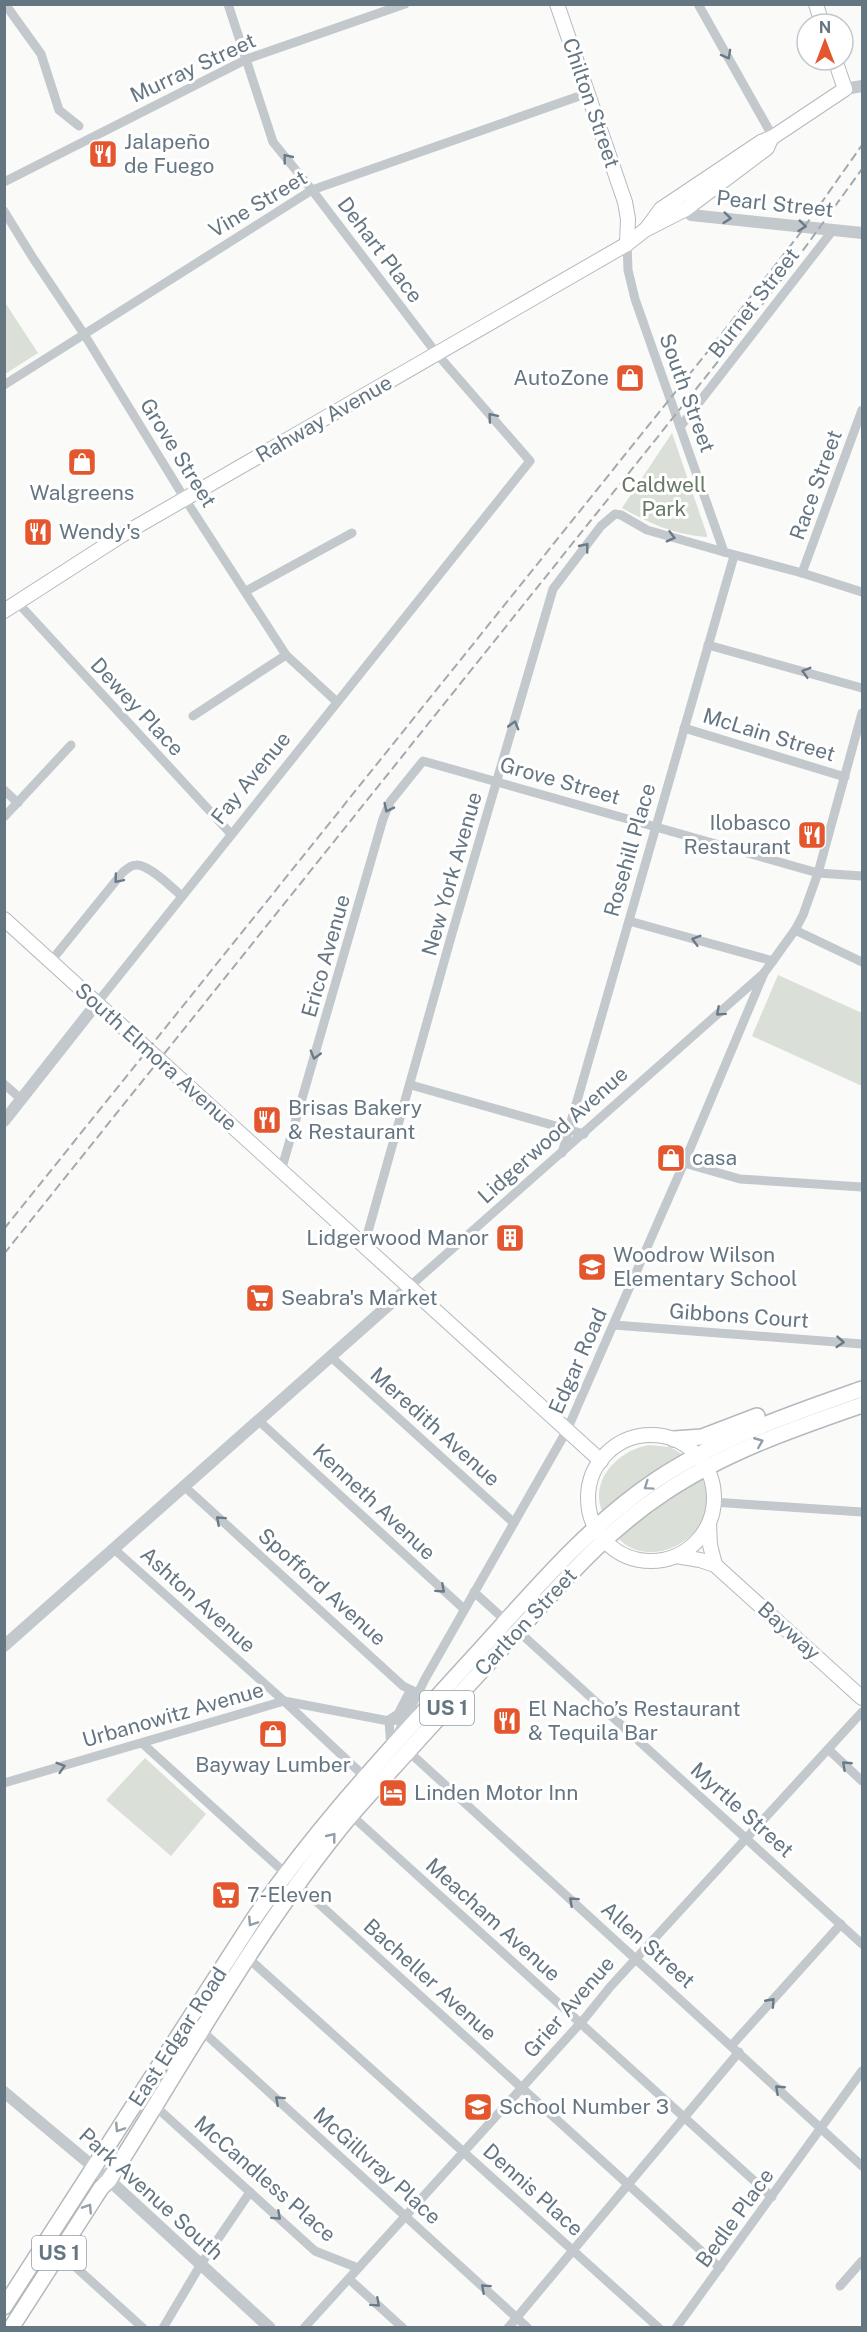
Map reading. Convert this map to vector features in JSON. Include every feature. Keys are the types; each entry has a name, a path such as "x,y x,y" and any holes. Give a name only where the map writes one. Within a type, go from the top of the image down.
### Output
{"highway":[{"name":"US 1","path":"702,1461 731,1438 862,1389"},
{"name":"US 1","path":"702,1461 862,1405"},
{"path":"674,1439 702,1437 766,1413 790,1415"},
{"name":"Carlton Street","path":"291,1879 408,1750 512,1626 600,1533 661,1495 702,1461"},
{"name":"US 1","path":"365,1777 391,1748 412,1718 512,1626"},
{"name":"East Edgar Road","path":"4,2307 94,2167 291,1879 330,1817 365,1777"},
{"name":"East Edgar Road","path":"12,2327 101,2188 109,2180 248,1958 291,1879"}],"main road":[{"name":"Chilton Street","path":"557,4 625,202 628,219 627,244"},
{"path":"839,72 844,89"},
{"name":"Rahway Avenue","path":"645,230 661,209 761,141 772,138 844,89"},
{"name":"Rahway Avenue","path":"4,611 122,535 627,244 645,230 686,209 767,148 772,138"},
{"path":"686,209 687,199 714,172"},
{"name":"Chilton Street","path":"625,202 645,230"},
{"name":"South Elmora Avenue","path":"4,919 601,1461"},
{"path":"676,1556 715,1564 710,1545 709,1523 713,1502 712,1485 702,1461 674,1439 658,1435 635,1437 619,1445 601,1461 592,1473 588,1490 588,1511 600,1533 620,1551 641,1559 657,1560 676,1556 695,1544 709,1523"},
{"name":"Bayway","path":"715,1564 862,1698"}],"street":[{"path":"5,4 41,54 59,110 79,126"},
{"name":"Dehart Place","path":"228,4 273,142 437,354 530,461"},
{"name":"Murray Street","path":"4,182 247,59 405,4"},
{"path":"698,4 772,138"},
{"name":"Rahway Avenue","path":"844,89 862,86"},
{"name":"Vine Street","path":"4,385 312,190 588,93"},
{"name":"Pearl Street","path":"686,209 692,214 862,232"},
{"name":"Grove Street","path":"4,211 286,655 337,702"},
{"name":"Burnet Street","path":"680,427 833,230"},
{"name":"South Street","path":"627,244 628,270 635,300 680,427 729,554"},
{"name":"Race Street","path":"802,573 862,410"},
{"name":"Fay Avenue","path":"4,1121 530,461"},
{"name":"New York Avenue","path":"364,1246 451,937 553,589 601,526 615,514 647,530 729,554"},
{"path":"246,591 352,533"},
{"path":"729,554 862,592"},
{"name":"Rosehill Place","path":"562,1154 708,645 729,554"},
{"name":"Dewey Place","path":"18,603 231,834"},
{"path":"708,645 862,688"},
{"path":"193,716 286,655"},
{"path":"764,973 803,915 818,873 862,713"},
{"name":"McLain Street","path":"684,728 845,777"},
{"path":"4,817 71,745"},
{"name":"Grove Street","path":"423,761 818,873 862,876"},
{"name":"Erico Avenue","path":"282,1171 383,819 390,802 423,761"},
{"path":"4,790 18,803"},
{"path":"51,961 130,867 137,865 150,870 182,896"},
{"path":"629,921 773,961"},
{"path":"795,930 862,962"},
{"name":"Lidgerwood Avenue","path":"4,1646 764,973"},
{"name":"Edgar Road","path":"412,1718 414,1692 464,1610 567,1430 764,973"},
{"path":"4,1084 21,1099"},
{"path":"411,1085 584,1134"},
{"path":"684,1163 741,1179 862,1187"},
{"name":"Gibbons Court","path":"614,1325 862,1344"},
{"name":"Meredith Avenue","path":"331,1357 514,1522"},
{"name":"Kenneth Avenue","path":"259,1421 464,1610"},
{"name":"Spofford Avenue","path":"185,1487 414,1692"},
{"path":"713,1502 862,1512"},
{"name":"Ashton Avenue","path":"114,1549 365,1777"},
{"name":"Myrtle Street","path":"474,1592 862,1944"},
{"path":"391,1748 388,1721 398,1714 414,1692 426,1697 442,1692"},
{"name":"Urbanowitz Avenue","path":"4,1783 284,1701 388,1721 412,1718"},
{"name":"Grier Avenue","path":"304,2328 580,2024 636,1958 862,1712"},
{"name":"Bacheller Avenue","path":"142,1743 720,2268"},
{"name":"Allen Street","path":"408,1750 862,2166"},
{"path":"829,1750 862,1781"},
{"name":"Meacham Avenue","path":"351,1815 772,2198"},
{"path":"508,2328 684,2117 735,2049 841,1924"},
{"name":"Dennis Place","path":"248,1958 659,2328"},
{"name":"McGillvray Place","path":"202,2031 528,2328"},
{"name":"Bedle Place","path":"676,2328 862,2071"},
{"name":"Park Avenue South","path":"4,2092 109,2180 201,2264 258,2322 270,2328"},
{"name":"McCandless Place","path":"155,2106 315,2251 358,2268"},
{"path":"163,2328 201,2264 250,2192"},
{"path":"59,2252 142,2328"},
{"path":"840,2286 862,2261"},
{"path":"348,2279 403,2328"}],"green space":[{"path":"4,301 38,353 5,374 4,374"},
{"name":"Caldwell Park","path":"672,433 707,537 684,534 663,527 622,508"},
{"path":"778,975 862,1013 862,1086 752,1036"},
{"path":"650,1445 670,1447 682,1454 602,1511 599,1499 600,1488 610,1468 628,1452"},
{"path":"702,1478 708,1496 706,1513 698,1528 685,1540 669,1549 652,1552 635,1549 619,1539 645,1515"},
{"path":"145,1758 206,1814 171,1856 106,1800"}],"railway":[{"path":"4,1229 709,350 798,236 862,145"},
{"path":"4,1254 720,359 862,169"}],"place":[{"name":"Jalapeño de Fuego","path":"103,154"},
{"name":"AutoZone","path":"630,378"},
{"name":"Walgreens","path":"82,462"},
{"name":"Wendy's","path":"38,532"},
{"name":"Ilobasco Restaurant","path":"812,835"},
{"name":"Brisas Bakery & Restaurant","path":"267,1120"},
{"name":"casa","path":"671,1158"},
{"name":"Lidgerwood Manor","path":"510,1238"},
{"name":"Woodrow Wilson Elementary School","path":"592,1267"},
{"name":"Seabra's Market","path":"260,1298"},
{"name":"El Nacho’s Restaurant & Tequila Bar","path":"507,1721"},
{"name":"Bayway Lumber","path":"273,1734"},
{"name":"Linden Motor Inn","path":"393,1793"},
{"name":"7-Eleven","path":"226,1895"},
{"name":"School Number 3","path":"478,2107"}]}
